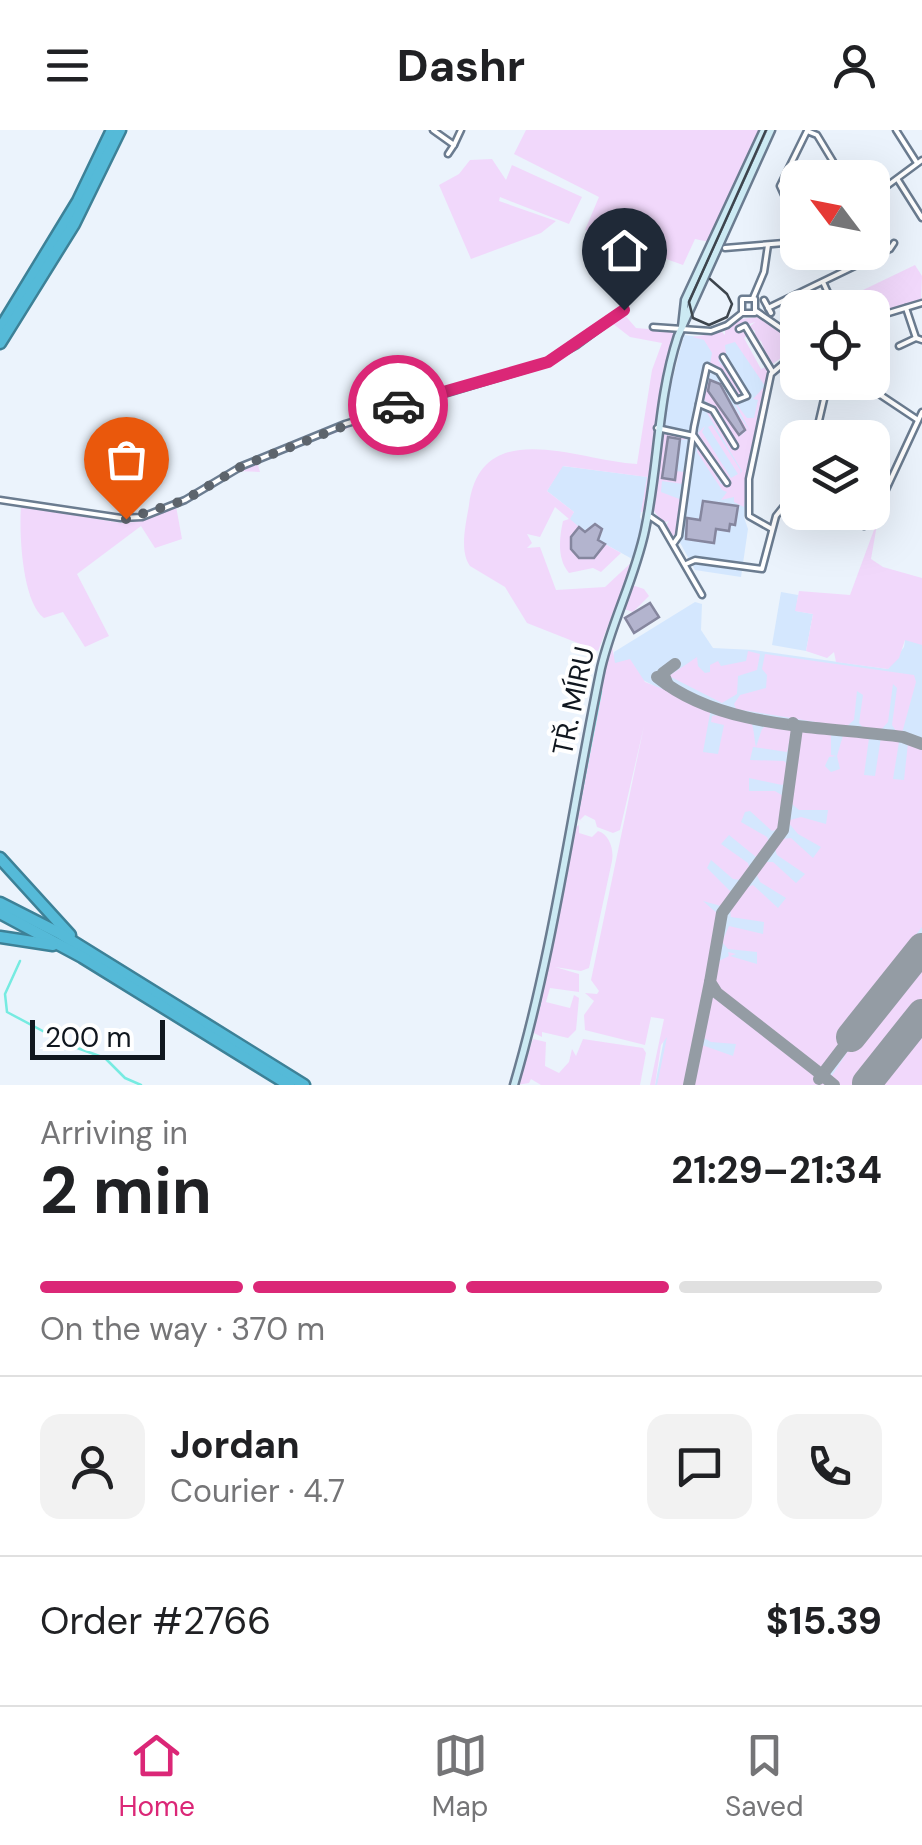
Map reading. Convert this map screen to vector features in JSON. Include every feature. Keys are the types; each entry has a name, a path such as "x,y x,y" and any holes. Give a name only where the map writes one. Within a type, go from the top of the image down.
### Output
{"highway":[{"path":"0,329 70,217 112,130"},
{"path":"0,343 74,224 120,130"},
{"path":"0,858 18,873 88,955"},
{"path":"0,902 304,1085"},
{"path":"0,913 88,955 288,1085"},
{"path":"0,937 37,940 88,955"}],"main road":[{"name":"TŘ. MÍRU","path":"514,1085 534,1013 602,667 648,514 667,377 682,328 768,130"}],"street":[{"path":"433,130 454,144"},
{"path":"448,154 460,130"},
{"path":"890,185 920,162 896,130"},
{"path":"793,160 808,131 817,135 833,160"},
{"path":"898,180 922,218"},
{"path":"724,248 780,242"},
{"path":"764,300 769,311 890,249 894,243"},
{"path":"742,313 741,301 752,298 764,272 768,244"},
{"path":"823,282 827,290"},
{"path":"653,328 714,330 742,313 756,312 758,304 752,298"},
{"path":"890,313 922,303"},
{"path":"899,346 919,339 906,308"},
{"path":"0,500 121,518 151,514 185,500 242,466 346,424 548,362 624,310"},
{"path":"756,312 780,328"},
{"path":"742,328 772,370"},
{"path":"674,543 680,536 692,434 708,366 718,372 737,400 746,398 723,357"},
{"path":"772,529 748,515 749,476 772,370 780,364"},
{"path":"885,400 918,424"},
{"path":"699,404 712,410 736,446"},
{"path":"890,482 922,412"},
{"path":"657,428 692,434 726,483"},
{"path":"686,564 695,560 762,570 780,509"},
{"path":"648,514 658,519 702,594"}],"shaded area":[{"path":"526,130 760,130 709,242 695,239 683,265 585,230 599,197 514,154"},
{"path":"492,159 506,180 512,165 582,197 569,224 500,197 499,201 556,221 541,233 471,259 439,185 459,174 470,160"},
{"path":"915,265 922,276 921,301 890,311 890,290 863,290"},
{"path":"623,313 636,328 671,331 675,336 660,396 645,511 641,512 647,477 563,466 547,491 574,512 570,519 579,527 570,543 576,555 594,558 605,544 621,553 601,572 593,568 569,573 560,547 563,521 569,519 555,507 540,537 527,534 532,543 527,548 540,547 556,590 605,587 634,560 598,651 527,623 505,587 470,566 464,545 477,477 492,460 512,451 536,449 637,464 652,370 662,343 630,337 612,323 587,339"},
{"path":"758,317 780,332 780,359 771,365 761,341 749,327 755,322 739,328 748,335 744,338 761,369 766,367 765,386 735,342 725,345 726,354 718,360 744,393 738,398 721,372 710,364 712,353 704,340 692,337 722,332 725,335 725,329 741,319"},
{"path":"684,335 745,342 766,381 747,480 744,517 748,529 741,577 695,570 655,497 668,397"},
{"path":"707,375 708,391 740,436 746,431 721,389 750,431 734,401 747,418 754,418 758,400 753,399 765,386 744,507 734,502 734,497 721,500 727,492 722,490 697,452 698,446 721,484 729,483 698,433 705,426 702,432 731,478 738,474 708,427 712,425 741,471 739,475 742,471 704,408 711,411 731,448 738,444 714,407 704,400 705,390 701,399"},
{"path":"405,407 267,458 358,421"},
{"path":"660,433 681,435 686,440 668,438 663,478 674,480 676,471 684,472 683,484 662,481 661,492 682,500 679,531 673,536 666,525 669,521 663,523 651,507"},
{"path":"257,462 260,472 236,471"},
{"path":"562,466 648,477 634,560 598,540 602,533 599,525 585,532 569,519 574,512 547,491"},
{"path":"21,506 121,523 135,522 176,506 182,539 155,548 141,526 77,574 109,636 85,647 63,612 44,618 31,598 22,549"},
{"path":"876,530 871,559 883,567 922,578 922,645 905,640 899,658 888,669 836,662 834,652 827,658 806,651 813,614 795,611 799,591 850,595"},
{"path":"632,585 644,589 649,596 633,612 624,609 612,646 615,663 630,659 645,682 711,708 703,752 718,754 724,725 711,722 712,716 726,714 718,710 749,720 756,747 762,729 770,722 789,724 792,730 787,752 753,747 750,760 784,761 788,765 787,781 782,785 749,778 749,791 775,791 785,797 780,829 772,831 750,811 745,812 741,822 767,837 770,844 756,857 729,835 721,844 748,863 750,870 742,880 733,879 711,860 707,868 732,893 721,906 703,901 719,915 686,1085 657,1085 667,1037 661,1045 655,1085 650,1085 664,1019 651,1017 645,1045 585,1030 584,1015 594,1001 585,993 599,991 591,980 644,726 620,830 613,833 597,827 595,820 585,815 580,820 586,824 575,817 607,654"},
{"path":"781,592 798,595 796,611 813,614 806,651 772,645"},
{"path":"922,595 922,1085 655,1085 671,1003 695,707 612,664 614,652 695,602 702,604 701,630 713,648 888,669 904,647 910,607"},
{"path":"748,651 760,654 757,670 738,676 737,694 722,703 669,676 697,657 698,666 705,673 718,661 721,666 746,661"},
{"path":"765,654 914,675 916,682 902,733 898,734 892,725 897,688 893,684 888,722 879,732 865,730 859,723 863,695 857,691 854,720 846,727 736,709 734,704 740,695 766,688 767,675 762,669"},
{"path":"802,726 831,730 831,755 836,756 829,757 825,766 831,772 840,769 837,756 844,732 869,738 864,775 875,776 881,737 899,742 893,779 904,780 908,743 922,747 922,927 844,1024 841,1031 846,1035 822,1067 812,1065 720,992 714,980 717,962 729,956 728,952 757,964 757,952 728,949 722,942 729,926 763,934 764,922 731,917 740,893 753,885 778,908 786,898 760,882 756,873 765,862 773,862 796,883 805,874 777,855 775,849 782,839 791,838 813,858 821,847 798,834 787,821 801,817 826,824 828,810 799,810 792,804"},
{"path":"579,825 579,833 592,837 598,831 606,836 612,848 612,861 589,968 581,971 555,967 579,974 579,992 550,988 546,1002 570,1008 574,995 579,998 576,1030 568,1038 542,1032 542,1037 532,1032 572,830"},
{"path":"922,971 922,1085 693,1085 702,1048 699,1044 733,1056 736,1044 711,1042 702,1037 708,1003 713,997 823,1082 831,1077 855,1040 863,1045"},
{"path":"533,1039 546,1042 545,1066 559,1073 569,1062 572,1049 576,1056 583,1039 643,1048 646,1053 640,1085 541,1085 531,1079 517,1085"}],"building":[{"path":"710,380 720,384 745,430 739,435 708,391"},
{"path":"668,437 680,439 675,480 662,478"},
{"path":"703,501 738,506 735,525 730,524 729,531 716,529 714,543 686,539 687,518 700,520"},
{"path":"595,524 602,529 598,540 605,544 594,558 579,558 571,549 571,537 579,527 585,532"},
{"path":"650,603 659,617 634,633 625,618"}],"waterway":[{"path":"577,815 601,691"},
{"path":"571,842 574,829"},
{"path":"539,1006 552,943"},
{"path":"20,961 5,994 7,1012 69,1045 105,1058 125,1078 141,1085"}],"taxiway":[{"path":"668,685 663,673 675,664"},
{"path":"657,677 683,694 743,716 903,737 922,744"},
{"path":"793,723 797,728 783,830 722,913 710,982 717,993 822,1075 851,1037"},
{"path":"689,1085 710,982"},
{"path":"819,1079 822,1075 834,1085"}],"runway":[{"path":"851,1037 922,948"},
{"path":"867,1083 922,1014"}],"tram line":[{"path":"710,279 732,304 727,317 709,325 693,318 689,302 766,130"}],"way so far":[{"path":"126,519 185,500 273,452 398,405"}],"route":[{"path":"398,405 530,370 577,344 624,310"}]}
